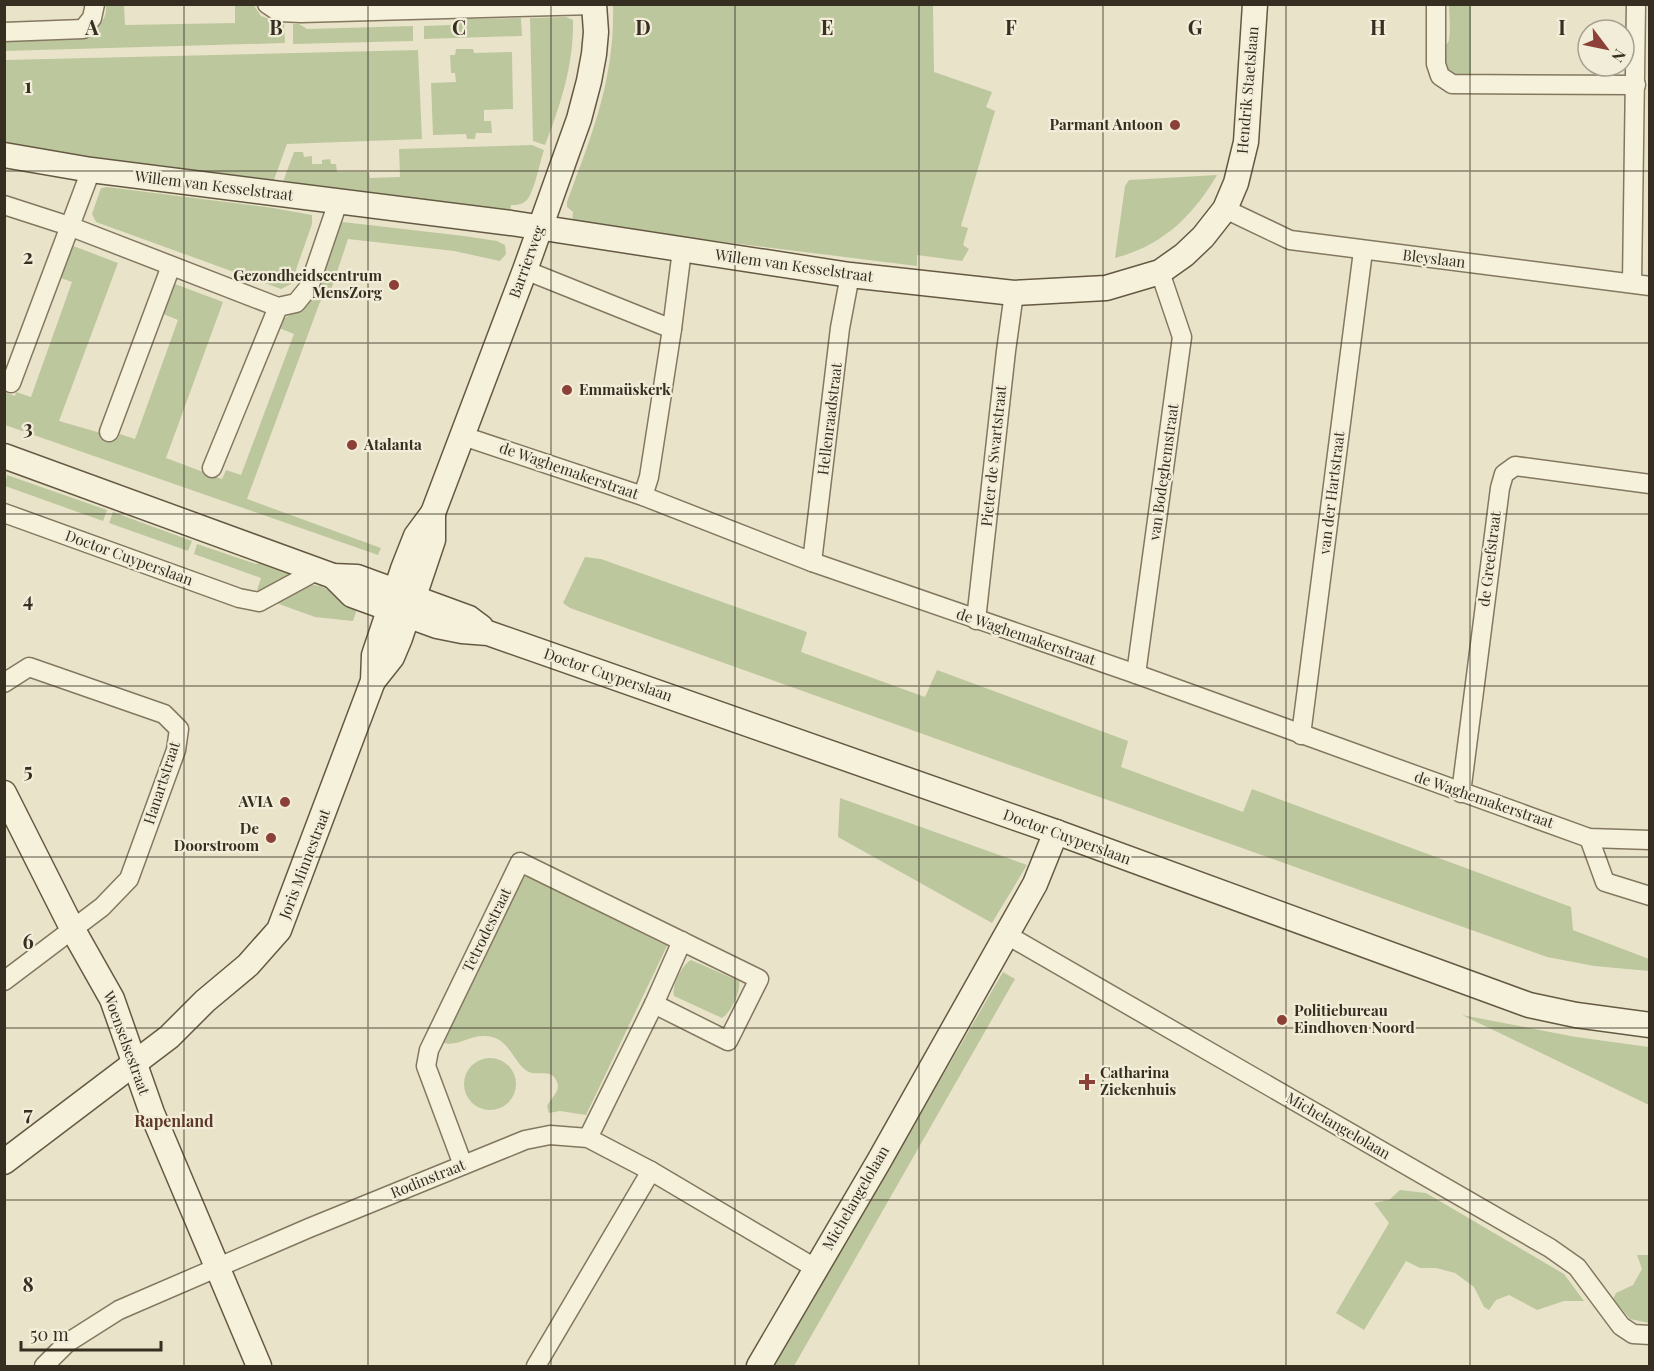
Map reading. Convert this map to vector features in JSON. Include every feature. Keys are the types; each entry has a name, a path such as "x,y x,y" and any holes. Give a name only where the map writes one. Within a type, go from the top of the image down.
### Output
{"street":[{"path":"4,32 83,29 92,18 95,4"},
{"path":"267,4 279,12 301,14 594,5"},
{"name":"Hendrik Staetslaan","path":"1226,209 1236,183 1246,142 1255,4"},
{"path":"1436,4 1436,64 1440,76 1452,84 1640,96"},
{"path":"1636,4 1640,96 1641,284"},
{"name":"Barrierweg","path":"402,603 433,540 433,513 487,365 525,270 579,119 590,81 596,32 594,5"},
{"name":"Willem van Kesselstraat","path":"4,155 91,170 511,223 849,275 1014,293 1106,288 1160,272 1184,255 1203,237 1226,209"},
{"path":"11,383 91,170"},
{"path":"4,205 69,226 278,307 296,303 309,287 338,202"},
{"name":"Bleyslaan","path":"1226,209 1290,240 1363,251 1641,284"},
{"path":"643,496 649,477 682,250"},
{"name":"van der Hartstraat","path":"1300,735 1363,251"},
{"path":"109,432 171,266"},
{"path":"525,270 672,329"},
{"name":"van Bodeghemstraat","path":"1136,674 1182,337 1160,272"},
{"name":"Hellenraadstraat","path":"812,562 840,328 849,275"},
{"name":"Pieter de Swartstraat","path":"976,620 1014,293"},
{"path":"212,468 278,307"},
{"name":"de Waghemakerstraat","path":"463,436 643,496 812,562 1136,674 1589,838 1650,840"},
{"name":"Doctor Cuyperslaan","path":"4,456 326,573 357,577 437,626 488,633 1056,832 1529,1005 1576,1015 1650,1025"},
{"name":"de Greefstraat","path":"1461,793 1500,488 1504,474 1515,466 1650,484"},
{"name":"Doctor Cuyperslaan","path":"4,513 239,598 259,602 326,573"},
{"name":"Joris Minnestraat","path":"4,1162 169,1037 205,1001 248,965 279,930 373,681 392,657 402,603"},
{"name":"Hanartstraat","path":"4,683 29,667 164,714 179,729 176,750 129,879 73,930"},
{"name":"Woenselsestraat","path":"4,793 73,930 112,999 152,1113 259,1366"},
{"name":"Michelangelolaan","path":"759,1366 1007,935 1035,884 1056,832"},
{"path":"1589,838 1605,882 1650,896"},
{"name":"Tetrodestraat","path":"463,1165 426,1066 429,1050 520,862 759,979 728,1041 654,1004"},
{"path":"4,981 73,930"},
{"name":"Michelangelolaan","path":"1007,935 1550,1248 1577,1267 1621,1326 1633,1334 1650,1335"},
{"path":"588,1138 654,1004 682,941"},
{"name":"Rodinstraat","path":"44,1366 67,1343 119,1310 463,1165 525,1140 550,1135 588,1138 651,1172 815,1268"},
{"path":"536,1366 651,1172"}],"green space":[{"path":"253,4 261,16 284,24 285,43 5,51 4,41 88,31 100,24 106,12 106,5 124,5 125,25 235,23 235,5"},
{"path":"613,5 933,5 934,72 992,92 986,107 995,111 961,226 968,228 963,245 969,249 962,261 917,255 917,266 572,223 573,212 567,207 567,202 593,129 606,82 613,32"},
{"path":"1449,5 1471,5 1471,78 1453,74 1444,61 1444,48 1450,36"},
{"path":"566,17 573,20 571,56 560,101 545,145 533,141 530,18"},
{"path":"521,18 522,36 424,39 424,26 450,25 459,19"},
{"path":"293,24 299,24 307,29 413,26 413,41 293,44"},
{"path":"456,49 473,49 474,53 512,52 513,109 484,110 484,121 491,121 492,133 476,133 475,139 467,139 466,134 433,135 431,83 456,82 455,73 451,73 450,55 455,55"},
{"path":"418,50 422,139 287,144 272,185 5,146 4,60"},
{"path":"532,145 544,150 534,185 526,201 511,205 510,214 281,187 294,152 303,152 304,157 312,156 312,164 322,164 322,160 330,159 331,164 336,164 337,172 369,172 370,178 400,177 399,149"},
{"path":"1217,175 1198,204 1175,227 1147,246 1115,258 1125,186 1129,180"},
{"path":"101,188 312,215 312,224 291,284 281,289 96,222 92,214"},
{"path":"334,221 464,236 497,241 505,245 506,254 500,261 454,251 348,239 330,293 320,302 247,499 381,548 378,555 5,425 4,392 15,396 16,392 31,397 72,282 58,277 68,244 118,263 59,421 118,438 120,434 135,439 178,320 163,314 175,284 223,302 166,458 222,479 226,470 241,475 294,334 279,328 281,320 299,310"},
{"path":"7,475 107,510 103,521 5,486"},
{"path":"113,512 192,541 188,551 109,523"},
{"path":"197,544 256,564 268,560 298,573 262,593 257,590 261,578 194,554"},
{"path":"585,557 601,559 807,632 801,652 925,697 937,670 1128,741 1121,767 1243,812 1252,789 1571,907 1573,930 1649,959 1649,971 1594,966 1547,957 570,608 563,603"},
{"path":"308,584 320,586 359,603 353,621 315,617 276,603 275,601"},
{"path":"840,798 1027,865 992,923 838,837"},
{"path":"522,874 667,946 586,1115 560,1111 549,1113 547,1106 558,1088 555,1078 549,1074 529,1072 506,1046 493,1037 472,1038 452,1044 439,1042"},
{"path":"691,960 739,981 735,1001 722,1018 674,996 678,976"},
{"path":"1003,972 1015,979 794,1366 774,1366"},
{"path":"1462,1015 1576,1037 1649,1047 1649,1105"},
{"path":"490,1058 500,1060 508,1066 514,1074 516,1084 514,1094 508,1102 500,1108 490,1110 480,1108 472,1102 466,1094 464,1084 466,1074 472,1066 480,1060"},
{"path":"1400,1190 1426,1193 1564,1274 1584,1301 1564,1301 1537,1310 1509,1295 1496,1300 1489,1310 1484,1307 1474,1287 1455,1273 1436,1268 1420,1268 1406,1261 1364,1330 1336,1313 1389,1223 1374,1203 1389,1200"},
{"path":"1637,1255 1649,1255 1649,1323 1630,1319 1613,1299 1616,1293 1633,1285 1642,1269"}],"place":[{"name":"Parmant Antoon","path":"1175,125"},
{"name":"Gezondheidscentrum MensZorg","path":"394,285"},
{"name":"Emmaüskerk","path":"567,390"},
{"name":"Atalanta","path":"352,445"},
{"name":"AVIA","path":"285,802"},
{"name":"De Doorstroom","path":"271,838"},
{"name":"Politiebureau Eindhoven Noord","path":"1282,1020"},
{"name":"Catharina Ziekenhuis","path":"1087,1082"}],"district":[{"name":"Rapenland","path":"174,1121"}]}
